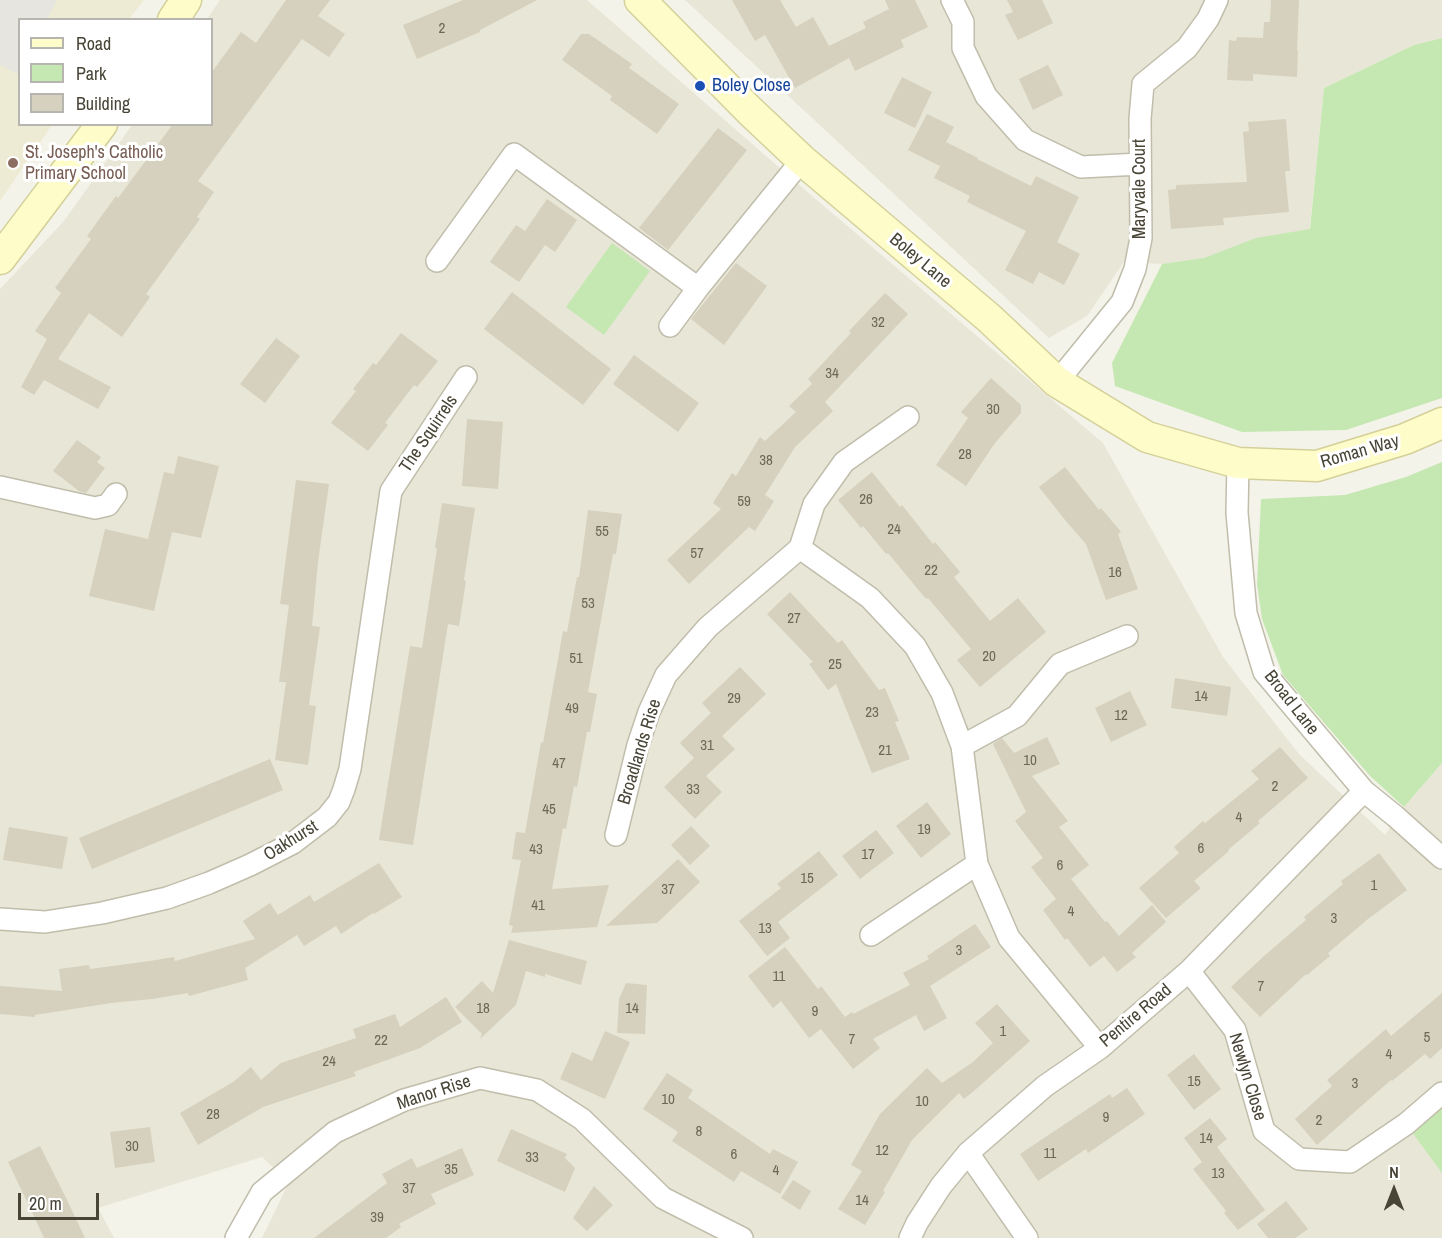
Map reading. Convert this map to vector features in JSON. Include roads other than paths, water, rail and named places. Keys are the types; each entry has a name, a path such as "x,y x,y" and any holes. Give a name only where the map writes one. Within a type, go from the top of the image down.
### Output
{"street":[{"path":"174,18 186,0"},
{"name":"Boley Lane","path":"640,0 802,160 989,318 1057,382 1147,437 1238,463"},
{"path":"952,0 963,22 963,48 986,96 1025,140 1081,167 1140,164"},
{"name":"Maryvale Court","path":"1057,382 1122,302 1135,269 1141,238 1140,119 1143,84 1187,48 1208,19 1218,0"},
{"path":"0,259 100,126"},
{"path":"437,261 514,154 698,288"},
{"path":"670,326 802,160"},
{"name":"The Squirrels","path":"391,491 466,377"},
{"path":"908,417 844,462 814,504 800,548 870,598 915,646 942,693 962,746 977,864 1009,938 1100,1048"},
{"name":"Roman Way","path":"1238,463 1317,465 1405,439 1442,423"},
{"name":"Broad Lane","path":"1238,463 1237,513 1246,613 1264,672 1364,791 1442,858"},
{"path":"0,487 95,508 108,505 116,494"},
{"name":"Oakhurst","path":"0,919 45,922 167,898 250,865 293,843 327,817 339,802 350,769 391,491"},
{"name":"Broadlands Rise","path":"616,835 645,723 666,675 708,627 800,548"},
{"path":"962,746 1017,716 1060,664 1127,636"},
{"name":"Pentire Road","path":"910,1238 941,1186 968,1153 1045,1086 1100,1048 1189,971 1364,791"},
{"path":"870,935 977,864"},
{"name":"Newlyn Close","path":"1189,971 1235,1030 1264,1131 1299,1159 1350,1162 1406,1124 1442,1093"},
{"name":"Manor Rise","path":"236,1238 262,1192 335,1132 404,1100 480,1078 537,1090 582,1119 663,1198 742,1238"},
{"path":"968,1153 1027,1238"}],"place":[{"name":"Boley Close","path":"700,86"},
{"name":"St. Joseph's Catholic Primary School","path":"13,163"}]}
